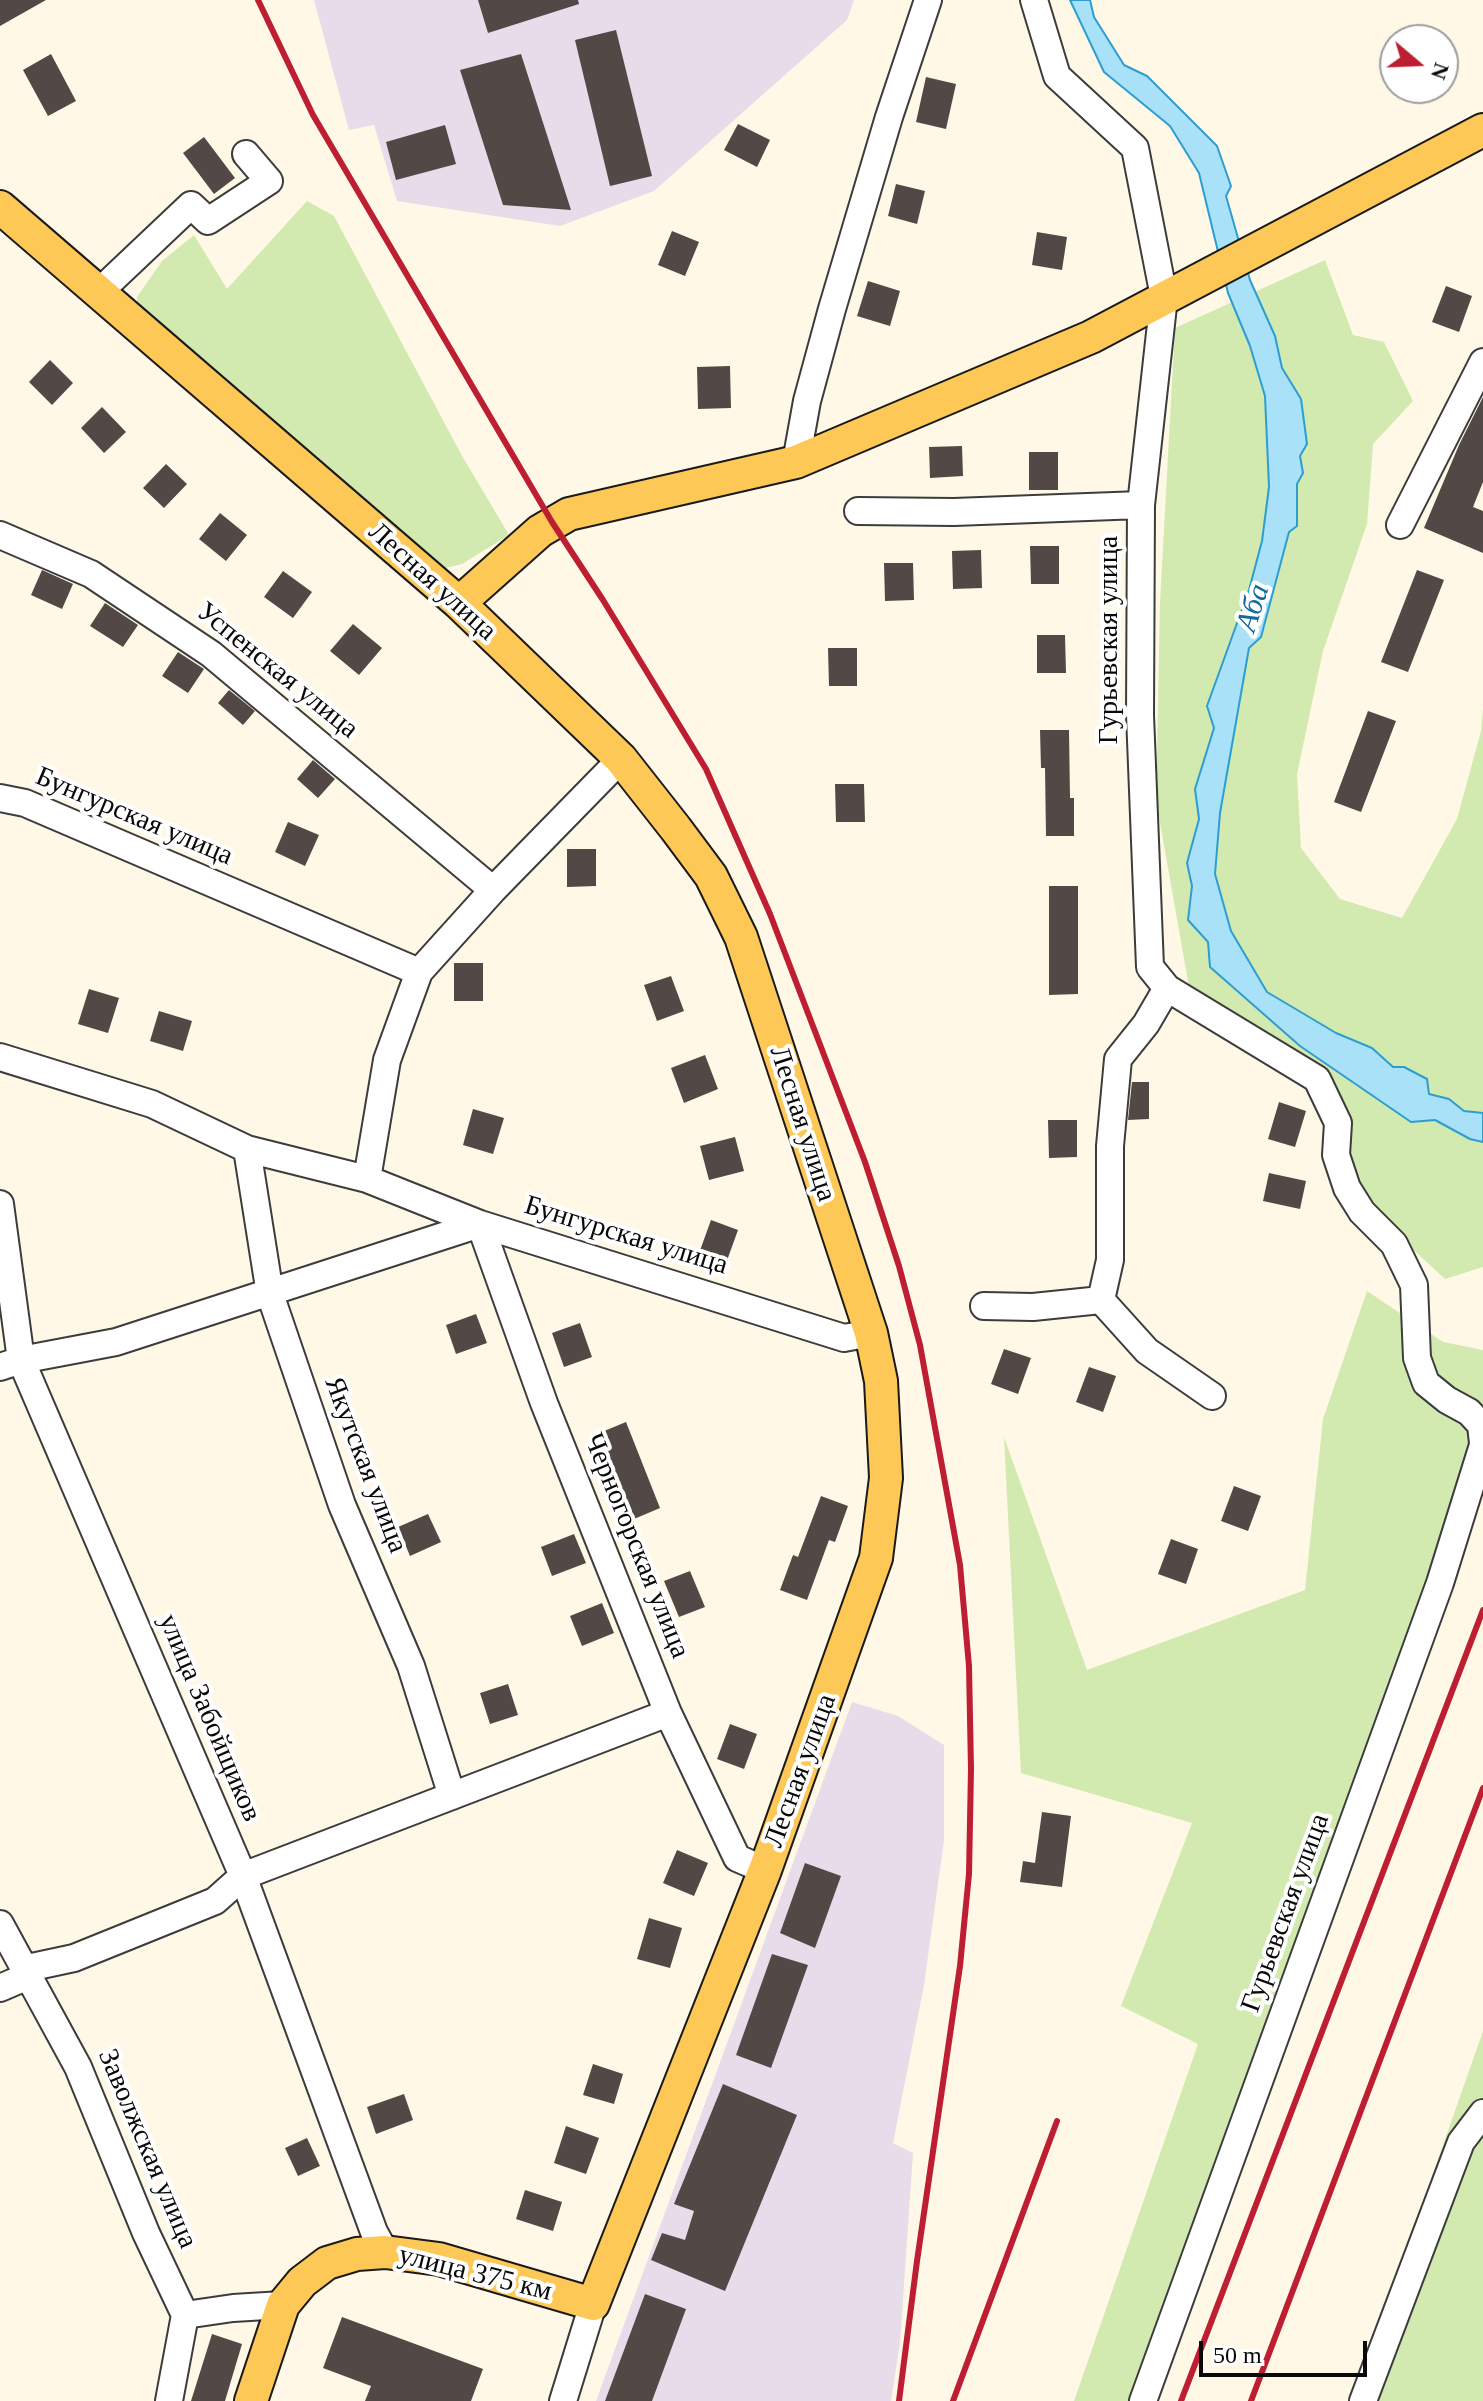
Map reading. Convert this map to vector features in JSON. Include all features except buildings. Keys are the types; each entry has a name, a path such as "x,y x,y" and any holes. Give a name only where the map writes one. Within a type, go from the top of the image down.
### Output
{"main road":[{"path":"459,603 540,531 569,514 796,462 1091,337 1483,130"},
{"name":"Лесная улица","path":"0,207 459,603 621,759 711,876 741,937 871,1333 881,1381 886,1478 876,1558 765,1870 593,2304"},
{"name":"улица 375 км","path":"251,2401 283,2305 302,2282 327,2263 357,2254 385,2252 439,2259 593,2304"}],"street":[{"path":"796,462 807,401 832,309 889,117 928,0"},
{"name":"Гурьевская улица","path":"1034,0 1057,76 1135,148 1174,292 1141,505 1140,715 1150,967 1167,988"},
{"path":"99,292 191,205 208,221 269,181 246,154"},
{"path":"1400,525 1483,362"},
{"path":"858,511 954,512 1141,505"},
{"name":"Успенская улица","path":"0,535 91,574 211,654 493,890"},
{"path":"367,1179 387,1060 419,972 493,890 621,759"},
{"name":"Бунгурская улица","path":"0,798 25,803 419,972"},
{"path":"1101,1300 1110,1260 1110,1146 1118,1059 1146,1024 1167,988 1317,1079 1338,1123 1336,1155 1347,1188 1362,1212 1394,1244 1414,1285 1417,1358 1426,1383 1469,1412 1481,1425 1483,1444"},
{"name":"Бунгурская улица","path":"0,1057 152,1104 247,1149 367,1179 480,1224 844,1338 871,1333"},
{"name":"Якутская улица","path":"247,1149 270,1294 342,1505 411,1666 452,1796"},
{"name":"улица Забойщиков","path":"0,1204 11,1364 243,1876 374,2232 385,2252"},
{"path":"11,1364 116,1342 480,1224"},
{"name":"Черногорская улица","path":"480,1224 544,1403 668,1713 737,1858 765,1870"},
{"path":"984,1306 1033,1307 1101,1300"},
{"path":"1101,1300 1147,1351 1212,1396"},
{"name":"Гурьевская улица","path":"1143,2401 1435,1597 1483,1444"},
{"path":"0,1988 28,1976 32,1967 74,1958 215,1901 243,1876 668,1713"},
{"name":"Заволжская улица","path":"0,1924 78,2067 146,2233 185,2315"},
{"path":"1363,2401 1461,2142 1483,2113"},
{"path":"563,2401 593,2304"},
{"path":"169,2401 185,2315 283,2305"}],"shaded area":[{"path":"314,0 854,0 847,20 654,191 560,226 397,201 374,125 349,130"},
{"path":"852,1702 898,1716 944,1745 944,1840 924,1985 893,2143 913,2153 900,2343 891,2401 596,2401"}],"green space":[{"path":"307,201 334,216 461,454 509,535 462,564 437,570 138,323 137,297 162,261 194,235 227,289"},
{"path":"1325,260 1353,335 1384,342 1413,401 1373,444 1367,524 1323,651 1297,774 1301,848 1340,899 1402,918 1457,819 1481,731 1483,709 1483,1267 1445,1279 1338,1174 1340,1103 1189,987 1156,800 1160,602 1175,328"},
{"path":"1367,1291 1443,1342 1483,1350 1483,1492 1155,2401 1074,2401 1198,2044 1121,2006 1192,1823 1021,1773 1004,1437 1087,1670 1305,1590 1323,1419"},
{"path":"1483,2031 1483,2401 1353,2401"}],"water":[{"name":"Аба","path":"1070,0 1090,0 1094,17 1124,65 1147,76 1217,146 1231,186 1226,196 1250,280 1275,336 1282,368 1301,399 1307,444 1300,456 1303,473 1297,484 1297,526 1289,532 1261,637 1249,648 1220,813 1215,874 1231,931 1267,992 1336,1033 1372,1048 1393,1067 1404,1067 1427,1079 1429,1094 1449,1099 1464,1111 1483,1113 1483,1142 1470,1139 1435,1120 1411,1122 1300,1046 1210,967 1208,942 1188,920 1192,886 1187,863 1199,819 1195,789 1214,728 1207,706 1249,590 1262,541 1269,487 1265,396 1250,346 1228,293 1199,173 1170,126 1104,72"}],"railway":[{"path":"258,0 313,115 552,522 706,769 770,914 865,1162 899,1266 920,1345 960,1565 969,1666 971,1769 969,1874 960,1966 899,2401"},
{"path":"1181,2401 1483,1610"},
{"path":"1251,2401 1483,1788"},
{"path":"953,2401 1057,2121"}]}
